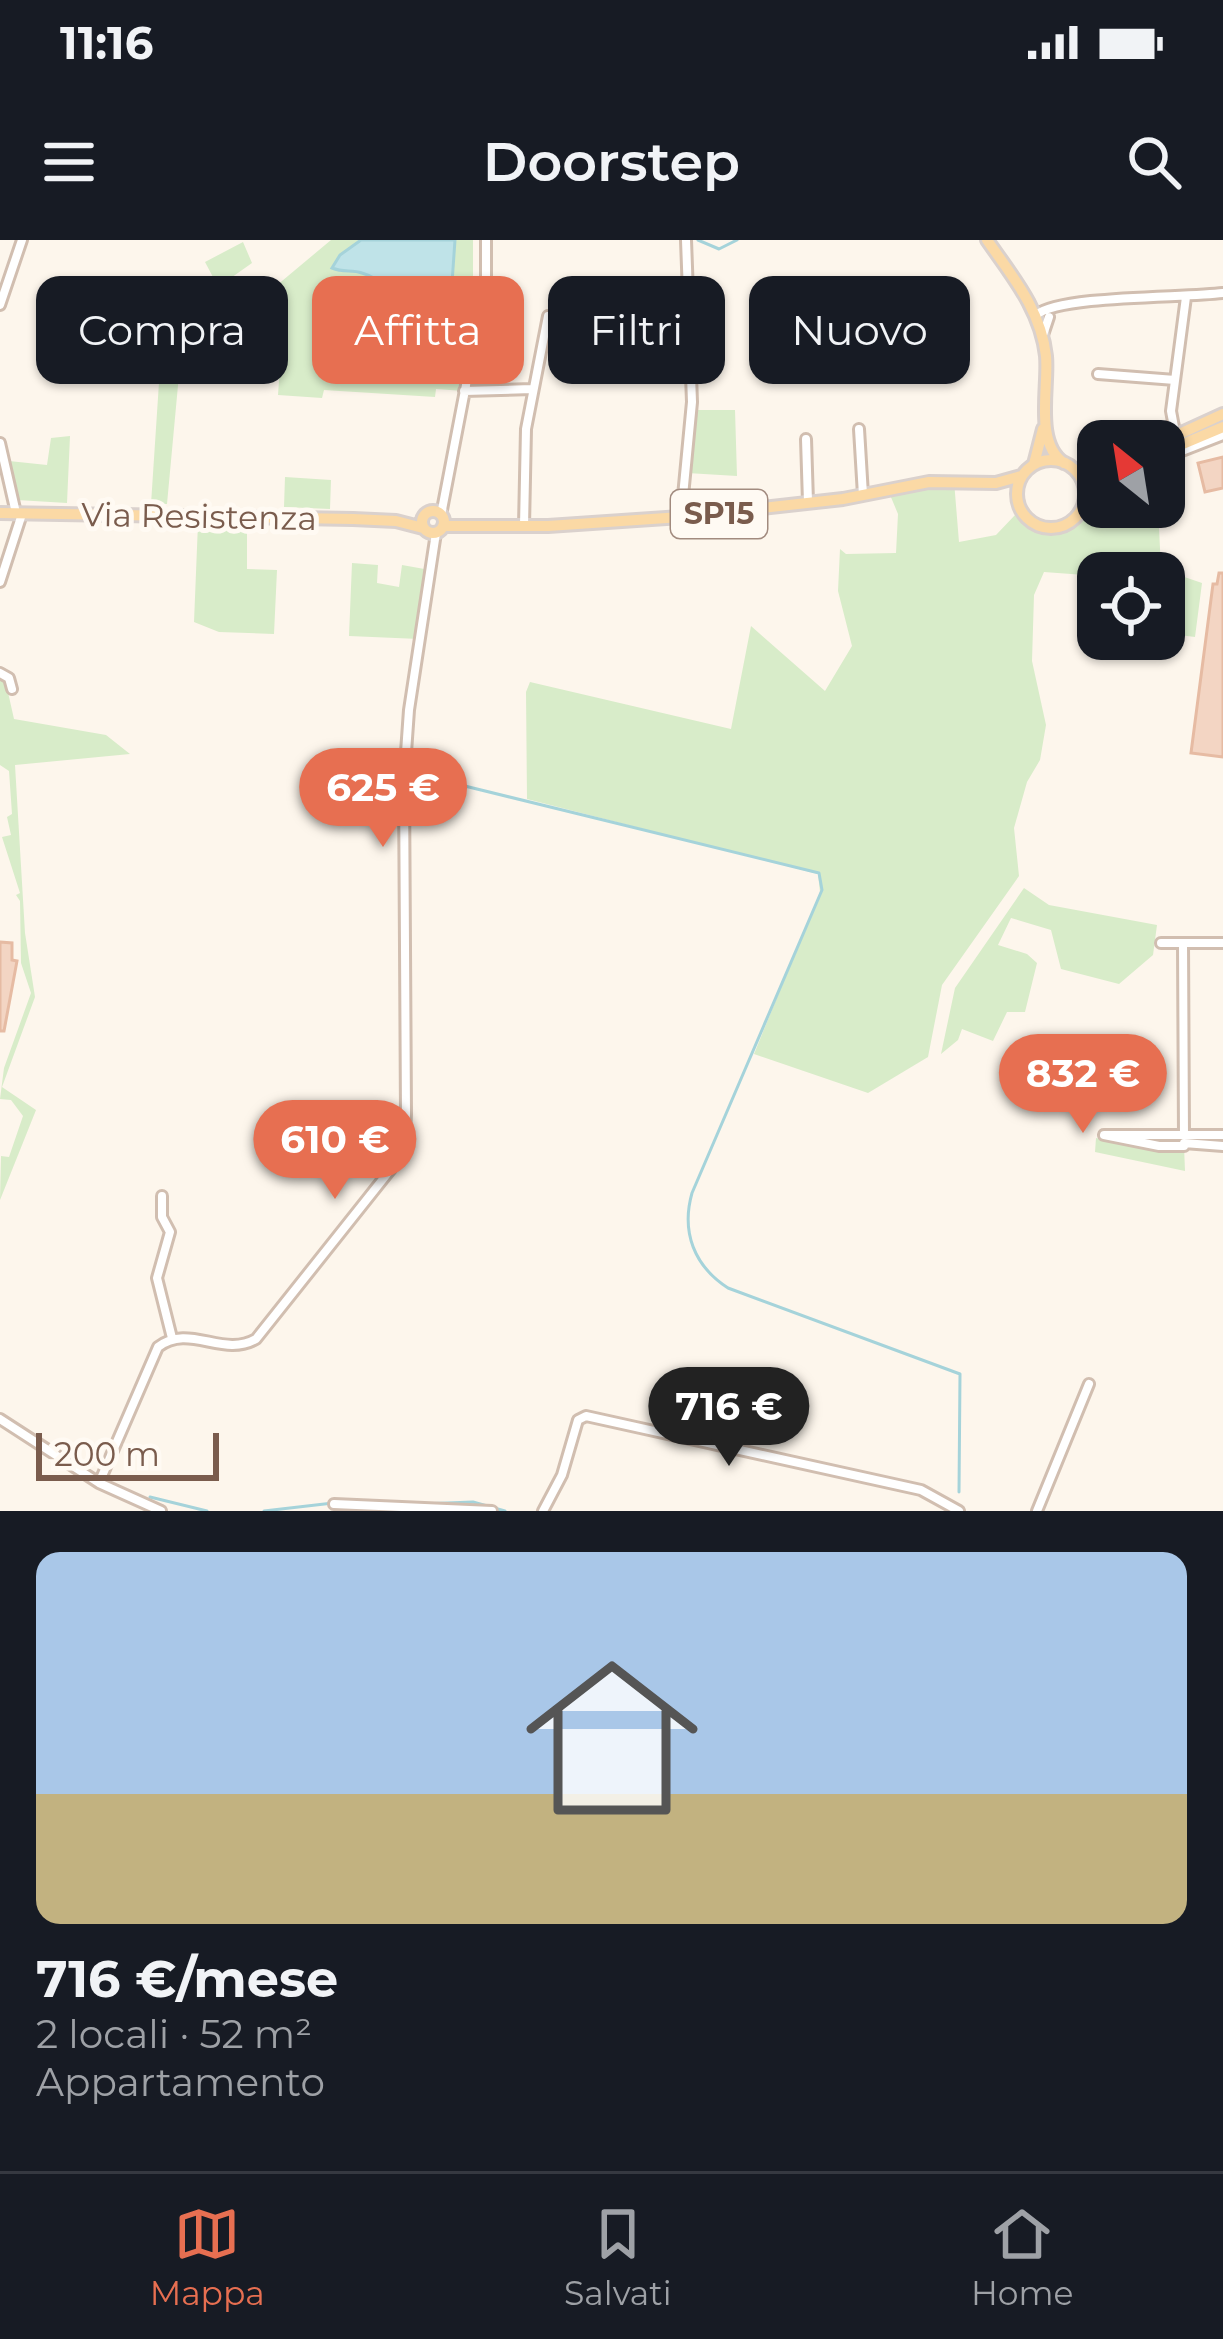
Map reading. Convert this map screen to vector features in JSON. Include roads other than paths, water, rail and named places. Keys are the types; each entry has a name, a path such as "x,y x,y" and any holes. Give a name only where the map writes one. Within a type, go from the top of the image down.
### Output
{"main road":[{"path":"987,240 1042,315 1049,444 1077,473"},
{"path":"1017,501 1021,476 1034,464 1046,407"},
{"path":"1185,431 1223,414"},
{"path":"1185,446 1223,431"},
{"path":"1034,464 1064,463"},
{"name":"SP15","path":"437,523 524,526 681,517 863,495 929,482 981,483 1021,476"},
{"name":"SP15","path":"981,483 1017,501 1026,518 1053,529 1071,522 1077,511"},
{"name":"Via Resistenza","path":"10,513 437,523"}],"street":[{"path":"0,305 22,240"},
{"path":"172,1337 230,1346 256,1339 400,1154 406,1114 404,781 409,710 437,523 487,281 486,240"},
{"path":"681,517 692,402 686,240"},
{"path":"1042,315 1066,304 1223,293"},
{"path":"1174,420 1174,380 1186,297"},
{"path":"524,526 526,429 548,316"},
{"path":"1098,374 1174,380"},
{"path":"464,391 532,389"},
{"path":"859,429 863,495"},
{"path":"806,439 808,502"},
{"path":"0,443 10,513 10,541 0,582"},
{"path":"0,673 9,678 12,689"},
{"path":"1161,943 1223,943"},
{"path":"1183,943 1184,1141"},
{"path":"1102,1135 1223,1146"},
{"path":"1184,1141 1223,1135"},
{"path":"162,1196 169,1250 157,1278 172,1337"},
{"path":"99,1483 154,1355 172,1337"},
{"path":"1037,1511 1088,1384"},
{"path":"543,1511 562,1475 578,1420 586,1416 921,1490 959,1511"},
{"path":"0,1419 99,1483 161,1511"},
{"path":"334,1504 491,1511"}],"water":[{"path":"361,240 455,240 452,276 370,276 332,268 340,255"}],"waterway":[{"path":"698,240 719,249 737,240"},
{"path":"416,774 819,873 822,890 692,1193 690,1234 706,1269 728,1288 960,1374 959,1492"},
{"path":"150,1497 207,1511"},
{"path":"421,1504 473,1502 505,1511"},
{"path":"264,1511 333,1503"}]}
